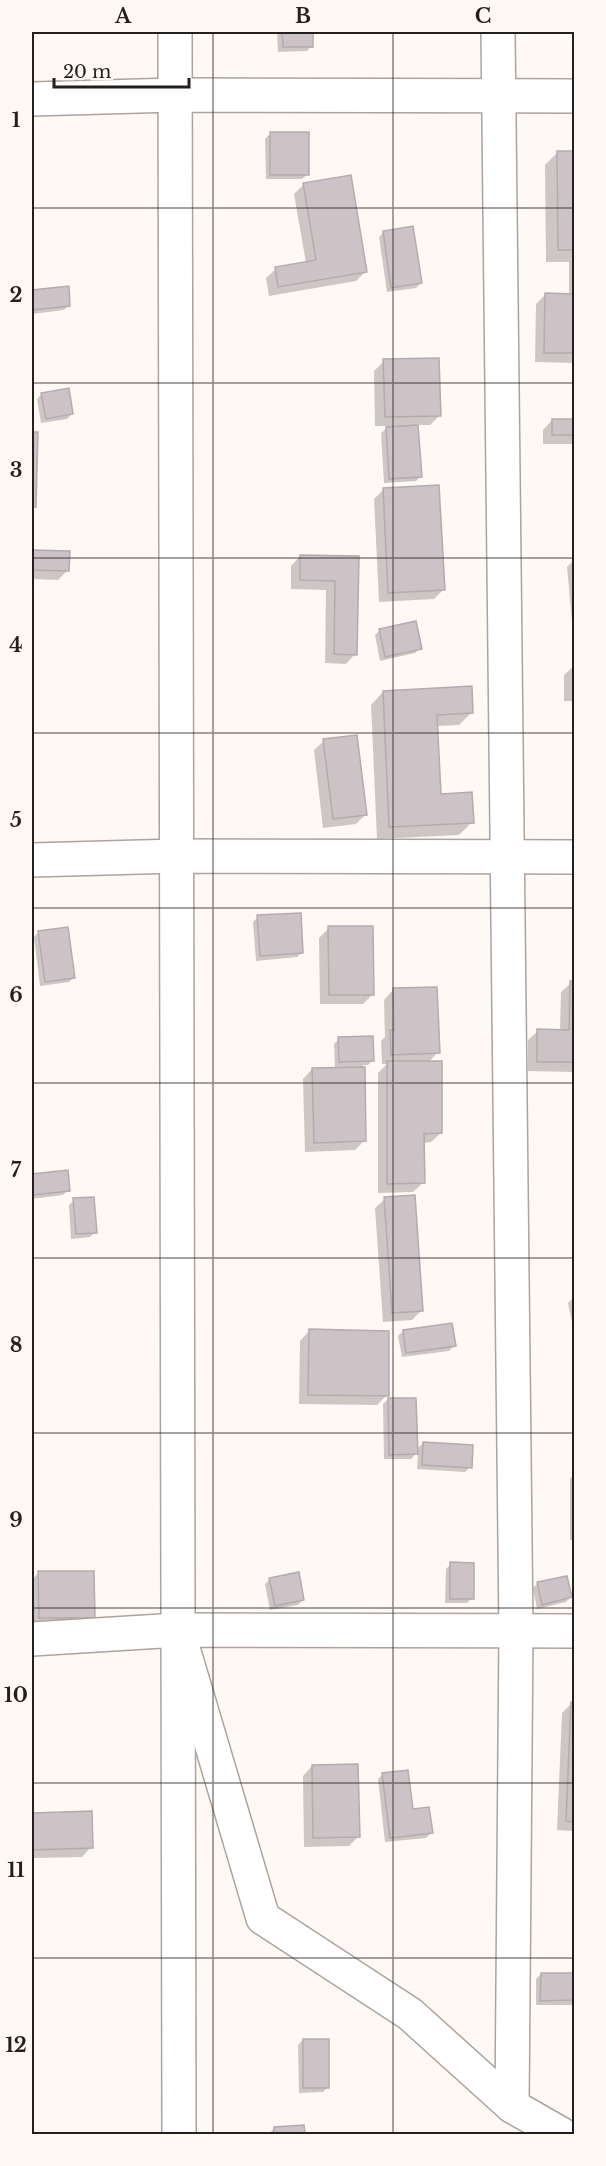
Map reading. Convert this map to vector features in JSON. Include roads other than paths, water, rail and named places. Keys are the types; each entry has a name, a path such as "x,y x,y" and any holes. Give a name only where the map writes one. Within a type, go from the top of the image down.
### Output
{"street":[{"path":"175,32 179,2134"},
{"path":"498,32 516,1631 512,2106"},
{"path":"32,99 175,95 574,96"},
{"path":"32,860 177,856 574,857"},
{"path":"178,1630 263,1918 410,2014 512,2106 561,2134"},
{"path":"32,1639 178,1630 574,1631"}]}
